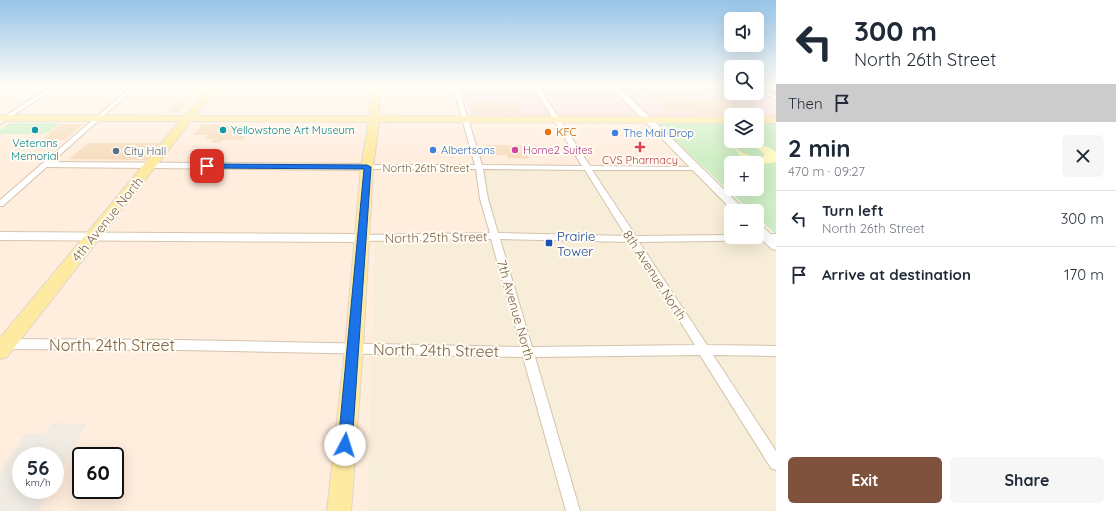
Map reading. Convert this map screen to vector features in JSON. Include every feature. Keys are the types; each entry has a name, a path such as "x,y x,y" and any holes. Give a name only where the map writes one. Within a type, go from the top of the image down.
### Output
{"main road":[{"name":"4th Avenue North","path":"2,346 94,236 195,110"},
{"path":"339,511 354,348 367,167 374,110"},
{"path":"2,119 724,120"},
{"path":"764,120 776,120"}],"street":[{"path":"2,119 17,110"},
{"path":"0,204 110,110"},
{"name":"7th Avenue North","path":"461,110 479,168 484,199 573,511"},
{"name":"8th Avenue North","path":"550,110 631,239 776,463"},
{"path":"637,110 733,204"},
{"name":"North 26th Street","path":"35,165 697,168"},
{"name":"North 25th Street","path":"0,236 361,238 495,236 631,239 771,237"},
{"path":"771,237 776,246"},
{"name":"North 24th Street","path":"2,346 354,348 528,352 704,350 776,351"}],"shaded area":[{"path":"0,110 375,110 374,119 647,120 697,168 479,168 495,236 375,235 367,511 0,511 0,344 319,341 0,340"},
{"path":"376,110 469,110 471,116 376,117"},
{"path":"469,110 724,110 724,116 471,116"},
{"path":"764,110 776,110 776,116 764,116"},
{"path":"479,168 697,168 733,204 724,204 724,244 764,244 764,241 776,247 776,511 367,511 375,235 494,236"},
{"path":"52,423 86,424 64,464 64,447 17,447 25,434 45,434"},
{"path":"12,454 12,499 45,499 38,511 0,511 0,473"}],"green space":[{"path":"11,123 60,123 45,134 0,134 0,130"},
{"path":"658,124 724,124 724,148 764,148 764,124 776,124 776,233 774,233 764,224 764,204 743,204 734,196 764,196 764,156 724,156 724,186"}],"sand":[{"path":"764,146 766,146 776,152 776,162 764,164 765,155 758,148 764,148"},
{"path":"734,148 751,156 740,156"}],"building":[{"path":"171,110 180,110 178,112 169,112"},
{"path":"474,110 520,110 523,115 507,111 508,114 475,113"},
{"path":"669,110 724,110 724,114 699,114 695,111"},
{"path":"61,124 83,124 65,140 41,140"},
{"name":"Yellowstone Art Museum","path":"202,124 251,125 243,140 222,140 221,143 210,143 213,139 204,139 207,135 194,135"},
{"path":"338,129 349,129 347,136 337,136"},
{"name":"City Hall","path":"88,143 160,143 146,160 69,159"},
{"name":"Home2 Suites","path":"485,145 542,146 546,154 527,154 529,159 508,158 507,155 488,155"}],"place":[{"name":"Veterans Memorial","path":"35,130"},
{"name":"Yellowstone Art Museum","path":"223,130"},
{"name":"KFC","path":"548,132"},
{"name":"The Mail Drop","path":"615,133"},
{"name":"CVS Pharmacy","path":"640,147"},
{"name":"Albertsons","path":"433,150"},
{"name":"Home2 Suites","path":"515,150"},
{"name":"City Hall","path":"116,151"},
{"name":"Prairie Tower","path":"549,243"}],"route":[{"path":"207,166 367,167 354,348 345,445"}]}
